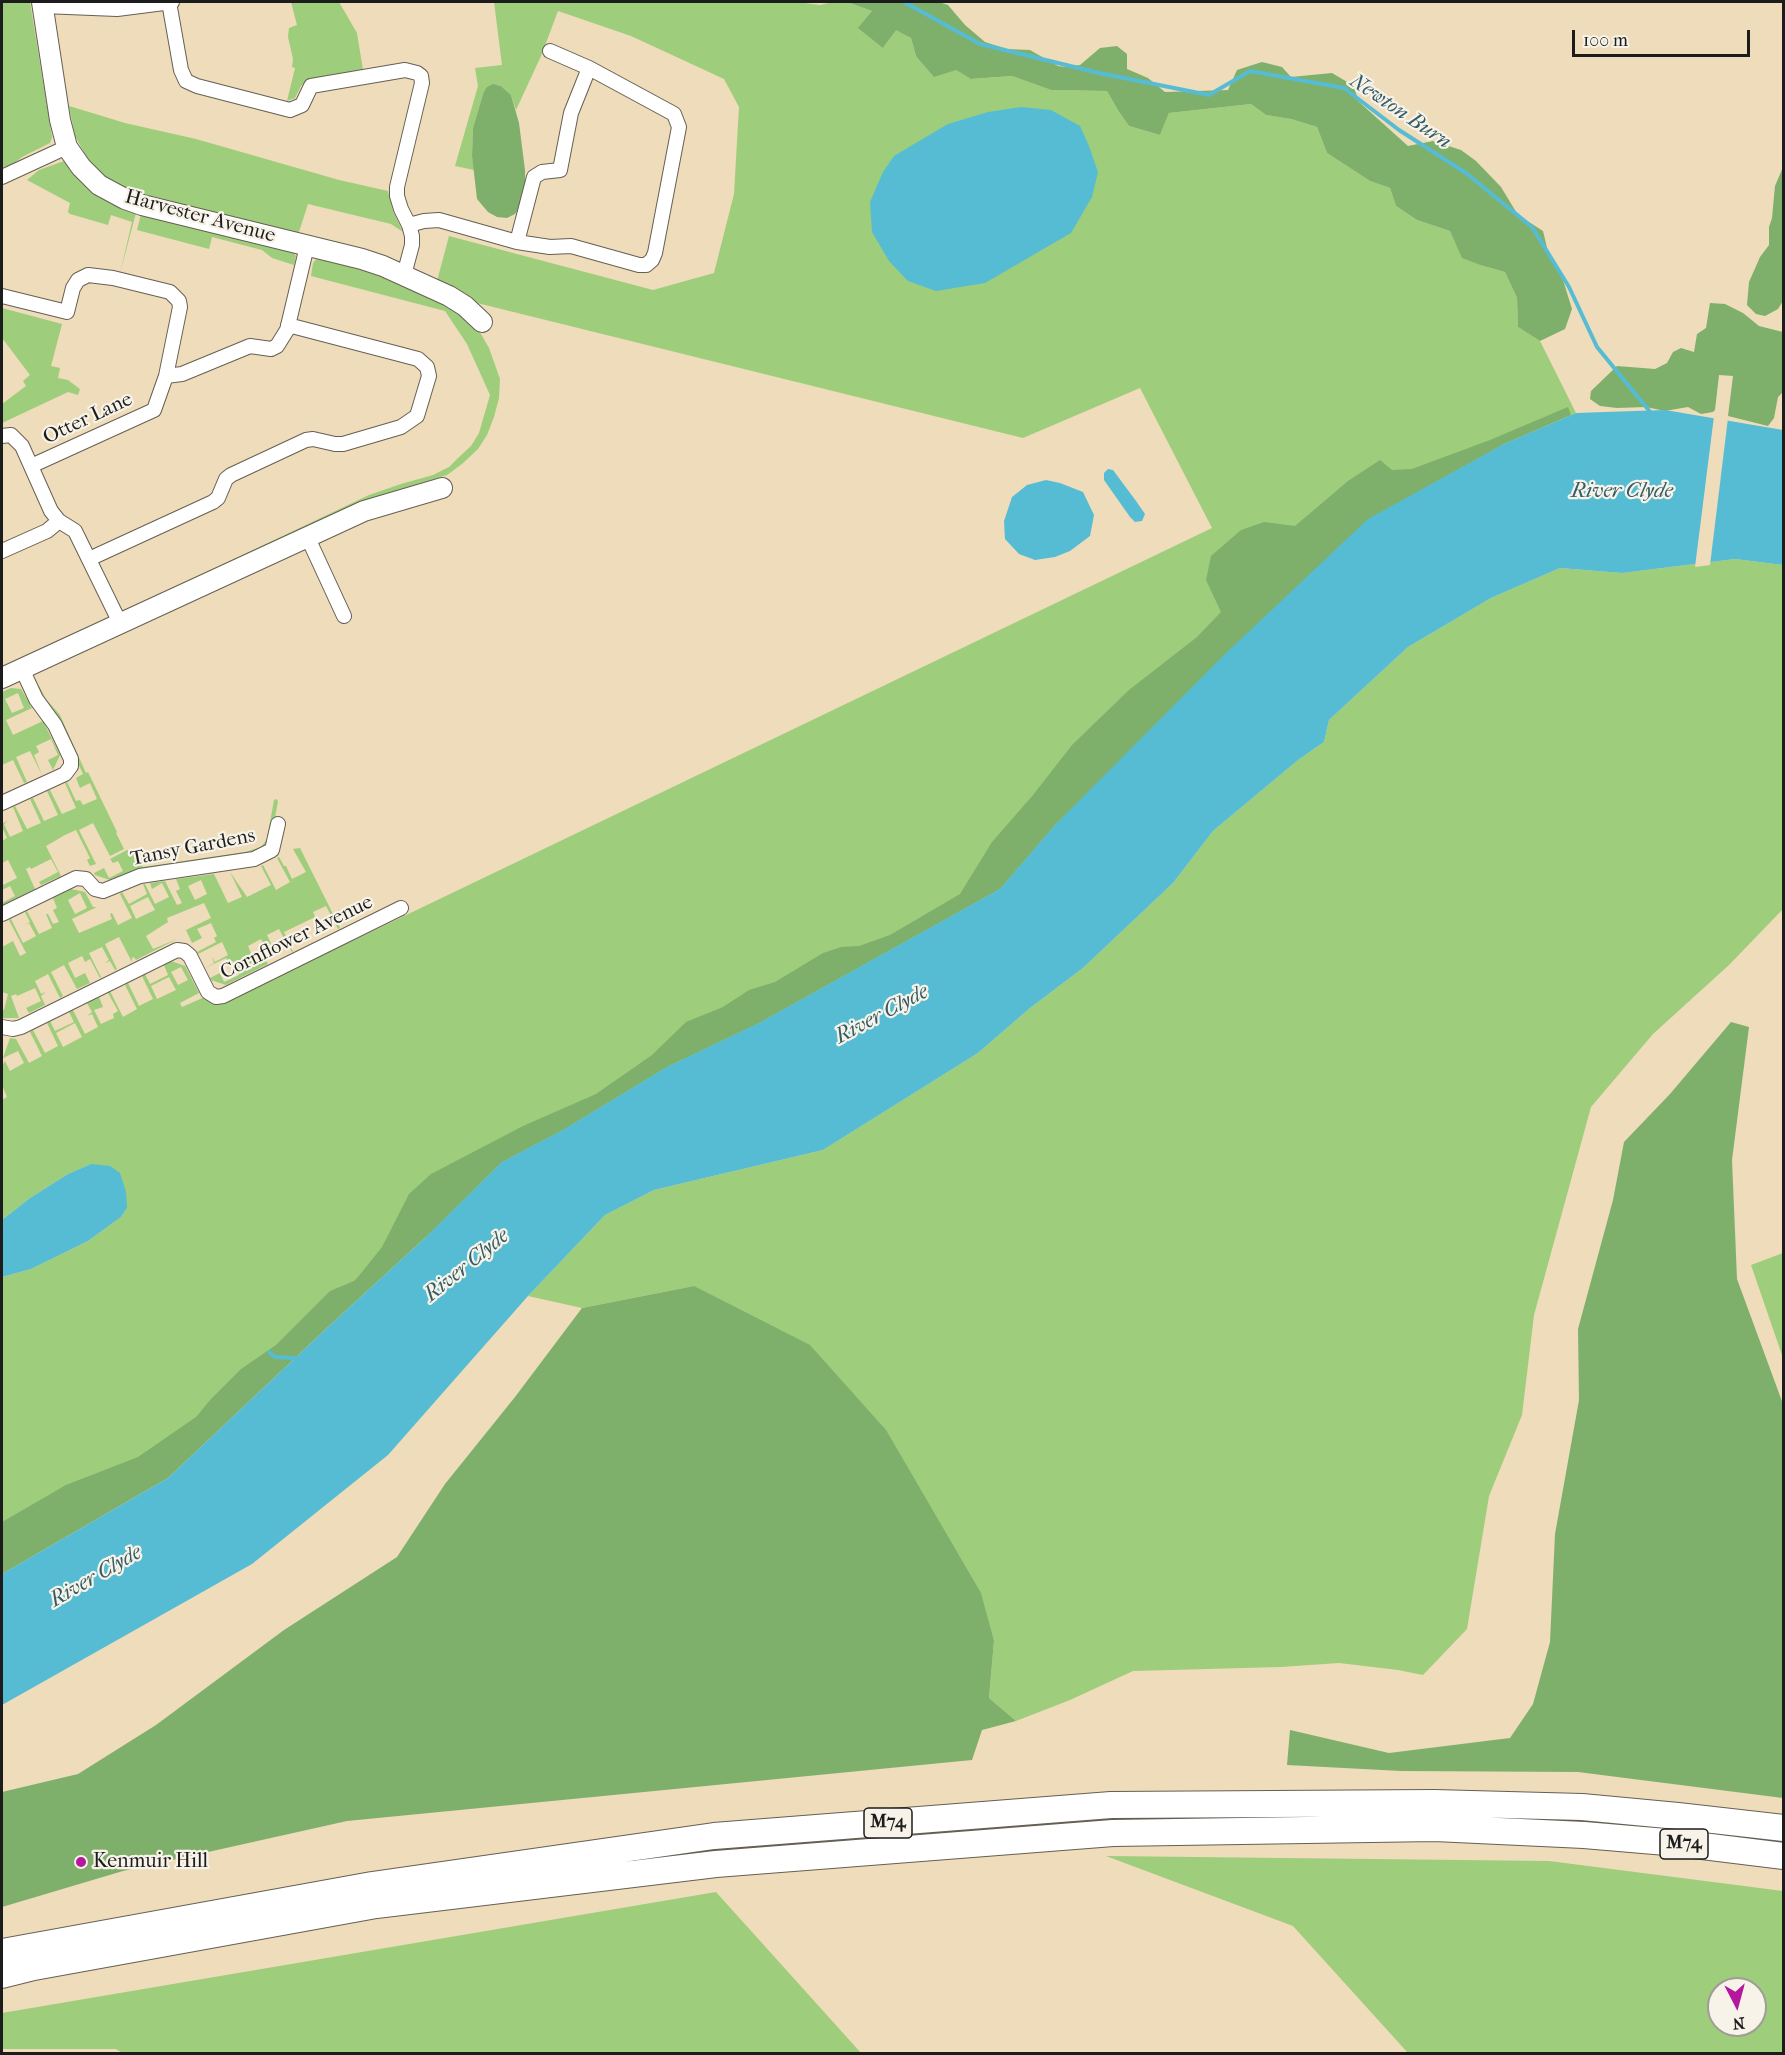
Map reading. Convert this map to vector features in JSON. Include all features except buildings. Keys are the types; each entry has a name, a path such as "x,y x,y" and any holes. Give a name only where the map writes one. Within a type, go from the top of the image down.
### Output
{"highway":[{"name":"M74","path":"2,1952 372,1885 714,1836 1111,1805 1434,1803 1571,1807 1678,1815 1784,1828"},
{"name":"M74","path":"2,1975 34,1967 376,1905 716,1864 1113,1833 1435,1828 1584,1835 1678,1843 1784,1856"},
{"path":"1584,1835 1784,1866"}],"street":[{"path":"42,4 117,5 170,2 181,70 186,81 197,86 290,110 302,105 311,86 405,70 417,73 421,76 422,83 397,187 400,208 409,225 412,245 404,275"},
{"name":"Harvester Avenue","path":"42,4 66,147 99,185 142,205 362,259 449,296 465,306 482,322"},
{"path":"409,225 439,220 517,242 550,247 571,246 639,265 646,265 652,260 679,127 674,114 589,68 550,51"},
{"path":"517,242 534,177 543,172 560,170 571,113 589,68"},
{"path":"2,177 66,147"},
{"path":"166,376 182,374 250,346 274,348 281,343 288,325 307,246"},
{"name":"Otter Lane","path":"2,296 67,312 73,288 78,280 88,275 113,278 170,292 179,301 180,307 166,376 154,410 31,466"},
{"path":"89,560 213,502 222,492 226,479 231,475 310,438 343,444 401,427 417,416 429,376 427,367 418,359 288,325"},
{"path":"2,436 11,435 22,446 51,511 58,521 75,531 120,622"},
{"path":"2,678 364,511 442,488"},
{"path":"2,551 47,531 58,521"},
{"path":"308,538 344,616"},
{"path":"2,803 65,774 71,766 55,725 36,699 22,669"},
{"name":"Tansy Gardens","path":"2,914 76,878 86,879 95,889 103,891 140,876 254,859 273,848 278,824"},
{"name":"Cornflower Avenue","path":"2,1027 13,1029 21,1027 177,950 184,951 190,956 208,992 213,996 223,996 401,908"}],"green space":[{"path":"2,2 30,2 52,137 50,143 22,157 12,165 3,167 2,167"},
{"path":"291,2 339,2 357,33 363,70 308,79 301,86 295,98 287,101 295,68 292,67 289,28 297,25"},
{"path":"494,2 797,2 820,5 847,2 872,11 884,47 896,29 911,38 916,56 956,70 972,79 1012,76 1051,90 1107,91 1129,126 1160,135 1169,113 1251,104 1266,115 1291,119 1317,127 1327,153 1370,181 1390,188 1396,206 1417,220 1450,231 1463,258 1505,272 1517,298 1518,327 1540,341 1576,413 1504,444 1000,889 426,1237 2,1574 2,1277 31,1269 88,1241 121,1217 127,1208 91,1164 68,1174 30,1198 2,1220 2,1100 7,1097 2,1085 2,1066 5,1061 10,1071 24,1063 18,1051 3,1058 10,1038 16,1039 29,1063 42,1056 30,1032 33,1030 45,1053 58,1046 47,1023 50,1021 55,1031 74,1022 69,1012 73,1010 85,1034 98,1027 92,1014 87,1016 92,1012 87,1003 99,997 103,1007 94,1010 101,1024 114,1018 113,1014 118,1011 108,993 110,991 123,1017 137,1009 125,985 128,983 139,1006 153,999 142,976 145,974 150,984 168,975 164,965 171,961 185,966 199,993 180,1003 182,1007 205,997 220,1003 345,939 348,943 1212,528 1140,388 1023,438 473,302 437,281 449,236 653,290 714,273 734,194 739,107 724,79 631,36 558,11 541,56 516,110 511,95 501,86 497,85 483,94 473,128 474,170 455,166 478,86 475,68 502,65","holes":["181,967 188,980 178,985 171,972","169,977 176,990 157,999 151,986","75,1023 82,1037 63,1047 56,1033"]},
{"path":"847,2 939,2 948,5 965,25 985,42 1007,49 1030,50 1058,66 1080,65 1100,48 1117,46 1127,54 1127,69 1148,78 1165,92 1228,90 1237,70 1262,62 1282,67 1291,77 1332,73 1354,86 1358,101 1408,146 1433,141 1461,150 1476,161 1501,187 1518,215 1543,231 1548,252 1563,280 1572,309 1565,329 1540,341 1518,327 1517,298 1505,272 1462,258 1450,231 1417,220 1396,206 1390,188 1370,181 1327,153 1317,127 1291,119 1266,115 1251,104 1169,113 1160,135 1129,126 1107,91 1051,90 1012,76 971,79 956,70 934,77 916,56 911,38 896,30 883,48 858,28 872,11"},
{"path":"493,84 501,86 511,95 519,123 525,170 525,191 520,207 515,214 507,218 497,217 488,212 477,199 472,156 473,128 483,94 487,87"},
{"path":"69,106 125,123 196,139 339,180 388,191 393,211 403,232 391,224 308,204 298,235 132,192 99,173 86,156 75,136"},
{"path":"64,161 83,183 102,198 136,213 120,273 132,222 111,215 108,225 70,214 68,212 70,203 27,180 39,170"},
{"path":"1783,167 1783,301 1778,309 1765,316 1756,314 1747,305 1749,282 1760,257 1769,245 1769,227 1775,186"},
{"path":"141,214 293,252 296,256 294,265 272,258 262,250 212,237 209,249 137,230"},
{"path":"318,257 372,271 442,301 477,327 489,348 500,379 499,398 487,435 478,449 447,475 363,501 131,608 369,495 433,475 449,467 471,446 479,433 490,395 467,344 445,311 311,276 313,263"},
{"path":"1710,303 1725,304 1743,313 1759,326 1783,332 1783,392 1778,397 1774,418 1768,426 1728,416 1733,376 1719,375 1715,410 1701,414 1688,407 1665,411 1646,407 1600,406 1590,399 1591,391 1617,366 1655,369 1667,363 1673,352 1681,348 1694,352 1697,334 1706,328"},
{"path":"2,308 62,324 51,366 60,368 58,378 68,380 80,389 78,395 68,392 2,423 2,404 26,386 23,381 30,375 2,338"},
{"path":"1568,407 1571,415 1504,444 1368,520 1055,825 1000,889 759,1023 667,1067 563,1130 502,1162 426,1237 168,1478 2,1574 2,1522 66,1485 138,1457 196,1417 241,1369 276,1345 330,1291 358,1277 382,1247 409,1194 431,1174 523,1126 596,1094 652,1055 686,1022 723,1007 749,990 775,982 823,953 841,947 859,946 890,935 960,894 992,842 1072,745 1129,690 1197,637 1221,612 1206,580 1211,556 1241,530 1264,522 1295,526 1348,481 1380,460 1392,470 1412,469 1490,440"},
{"path":"1735,559 1783,565 1783,909 1729,965 1653,1034 1591,1107 1534,1315 1522,1415 1489,1496 1467,1629 1423,1675 1339,1663 1133,1671 1070,1700 1016,1721 989,1698 994,1641 694,1286 582,1308 528,1296 605,1215 654,1190 823,1150 978,1053 1030,1008 1083,968 1173,883 1213,831 1298,760 1324,742 1329,720 1408,647 1491,598 1560,568 1622,573"},
{"path":"39,686 46,699 60,715 124,849 110,856 93,823 79,830 96,864 90,866 87,860 90,858 76,830 65,835 46,846 61,876 41,885 39,882 58,872 51,859 31,869 30,867 26,869 35,889 2,905 15,896 10,886 2,890 2,883 3,885 17,878 8,860 2,863 2,841 7,838 2,821 3,823 8,821 4,824 10,837 23,831 13,807 15,806 27,829 41,823 30,799 33,798 44,821 58,815 47,791 50,790 62,814 76,808 65,783 67,782 76,801 80,800 83,805 97,799 90,783 80,788 76,778 83,774 56,717 35,687"},
{"path":"11,688 21,689 32,708 6,720 13,735 43,721 60,755 53,770 48,760 58,755 51,739 36,746 39,752 34,755 42,775 30,751 16,757 27,782 24,783 13,760 2,765 2,692","holes":["18,693 24,708 12,713 5,699"]},
{"path":"276,799 278,801 271,840 263,850 141,871 141,868 138,868 138,872 115,881 113,878 110,880 94,873 104,868 109,878 123,871 118,861 113,863 110,859 127,850 135,852 143,867 245,852 261,847 267,839"},
{"path":"300,848 340,928 338,929 326,906 313,912 324,936 313,918 284,932 293,952 279,929 267,935 273,948 278,947 273,950 268,941 263,943 261,939 248,946 254,960 263,955 268,964 226,985 211,980 210,978 220,973 224,982 239,975 233,961 229,963 226,958 205,968 214,963 212,957 215,962 228,955 222,942 198,954 197,952 216,942 214,938 217,936 211,923 197,929 202,938 192,943 186,930 211,918 204,903 167,918 168,922 146,936 153,949 177,939 136,960 132,958 132,962 119,937 105,944 117,969 115,970 110,961 105,963 109,960 102,947 89,953 100,978 90,959 85,962 82,956 68,963 75,978 85,973 90,983 77,989 64,965 51,972 63,996 60,998 48,974 35,981 41,994 46,992 41,996 45,1005 29,1013 26,1008 41,1001 35,988 17,996 16,994 11,996 19,1018 2,1018 2,1010 4,1010 8,994 2,992 2,947 13,941 20,956 26,953 9,920 11,919 23,943 36,936 29,923 24,925 30,922 25,912 27,911 39,934 52,928 46,914 53,924 59,922 53,910 57,908 53,898 71,889 85,892 93,907 97,907 72,919 79,933 112,919 110,914 112,913 118,925 132,918 120,894 122,892 129,904 147,894 143,884 155,904 169,897 162,883 152,889 150,883 165,881 177,905 182,903 176,891 180,889 176,879 214,874 228,903 242,897 230,872 247,897 271,885 261,866 263,865 276,890 290,882 277,858 279,857 286,866 292,879 306,872 293,849","holes":["201,880 207,894 195,900 188,886","80,893 87,908 75,914 68,900","148,897 155,910 136,919 130,906"]},
{"path":"1731,1022 1749,1027 1732,1160 1737,1279 1783,1404 1783,1798 1578,1772 1401,1771 1287,1765 1290,1730 1389,1753 1510,1738 1533,1704 1550,1642 1555,1534 1579,1400 1578,1329 1613,1200 1624,1142 1670,1094"},
{"path":"1784,1253 1783,1358 1751,1265"},
{"path":"694,1286 810,1345 886,1430 981,1593 994,1641 989,1698 1016,1721 982,1730 972,1760 347,1821 123,1871 2,1907 2,1792 78,1774 156,1725 284,1630 397,1557 445,1484 582,1308"},
{"path":"1106,1856 1549,1861 1783,1891 1783,2053 1408,2053 1293,1926"},
{"path":"716,1892 861,2053 124,2054 116,2049 2,2049 2,2013"}],"water":[{"path":"1021,107 1051,110 1080,126 1089,146 1098,172 1092,197 1071,233 985,283 936,291 908,281 889,261 872,232 870,202 883,172 894,156 948,124 988,112"},
{"name":"River Clyde","path":"1665,410 1783,430 1783,565 1735,559 1622,573 1560,568 1491,598 1408,647 1329,720 1324,742 1298,760 1213,831 1173,883 1083,968 1030,1008 978,1053 823,1150 654,1190 605,1215 528,1296 388,1455 252,1564 2,1705 2,1574 168,1478 426,1237 502,1162 563,1130 667,1067 759,1023 1000,889 1055,825 1224,655 1368,519 1504,444 1576,413"},
{"path":"1108,469 1113,470 1145,514 1142,521 1135,522 1130,517 1104,480 1104,473"},
{"path":"1046,480 1083,492 1094,515 1090,536 1070,551 1055,557 1035,560 1019,554 1005,539 1004,521 1012,497 1027,485"},
{"path":"91,1164 110,1166 120,1173 126,1192 127,1208 121,1217 88,1241 31,1269 2,1277 2,1220 30,1198 68,1174"}],"pier":[{"path":"1714,416 1728,418 1710,565 1695,567"}],"waterway":[{"name":"Newton Burn","path":"904,2 980,44 1099,73 1209,95 1250,71 1344,88 1399,130 1466,173 1532,227 1569,287 1597,347 1651,413"},
{"path":"269,1352 275,1357 295,1358"}],"place":[{"name":"Kenmuir Hill","path":"81,1862"}]}
